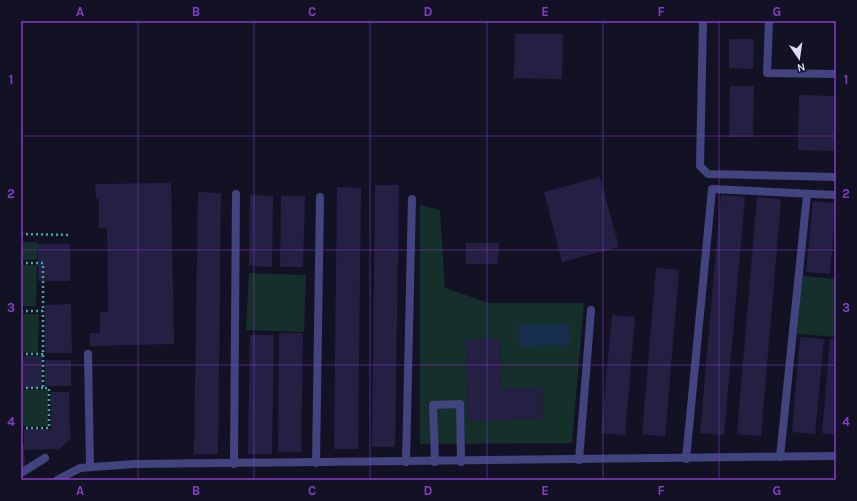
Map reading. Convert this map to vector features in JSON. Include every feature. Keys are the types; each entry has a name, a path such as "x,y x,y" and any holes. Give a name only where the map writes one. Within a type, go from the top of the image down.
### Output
{"street":[{"path":"703,21 700,166 708,174 836,177"},
{"path":"769,21 767,73 836,74"},
{"path":"686,459 712,190 836,195"},
{"path":"234,464 236,194"},
{"path":"780,457 807,195"},
{"path":"316,463 320,197"},
{"path":"406,462 412,200"},
{"path":"579,460 591,310"},
{"path":"88,354 90,467"},
{"path":"435,462 433,405 460,404 461,462"},
{"path":"57,480 80,468 134,464 461,462 836,456"},
{"path":"21,473 45,458"}],"path":[{"path":"21,234 70,235"},
{"path":"21,263 43,263 43,388"},
{"path":"21,311 43,311"},
{"path":"21,354 43,354"},
{"path":"21,388 49,388 49,428 21,428"}],"green space":[{"path":"420,205 440,210 445,288 489,303 584,303 572,443 420,444","holes":["500,339 502,389 542,388 543,419 468,421 466,340"]},
{"path":"21,242 38,242 37,260 21,260"},
{"path":"21,265 37,265 36,306 21,306"},
{"path":"249,273 306,275 304,332 246,330"},
{"path":"802,276 836,279 836,337 797,334"},
{"path":"22,314 39,314 38,353 21,352"},
{"path":"21,390 48,390 48,426 21,426"}],"water":[{"path":"569,323 570,345 519,347 518,325"}],"building":[{"path":"515,34 563,34 562,79 514,78"},
{"path":"729,39 754,39 753,69 729,68"},
{"path":"730,86 754,86 753,137 729,137"},
{"path":"799,95 836,96 836,151 798,150"},
{"path":"600,177 619,247 562,262 544,192"},
{"path":"171,183 174,344 90,346 90,333 100,333 100,312 108,312 107,228 99,228 99,199 96,199 95,184"},
{"path":"375,185 399,185 395,447 372,447"},
{"path":"337,187 361,188 358,449 334,449"},
{"path":"198,192 221,193 218,454 194,454"},
{"path":"250,195 273,196 272,267 249,266"},
{"path":"721,195 745,197 724,435 700,433"},
{"path":"281,196 305,196 303,267 280,267"},
{"path":"757,197 781,199 761,436 737,434"},
{"path":"813,201 836,203 830,274 806,272"},
{"path":"466,243 499,243 498,264 466,264"},
{"path":"38,244 70,244 70,281 38,281"},
{"path":"656,268 679,270 665,437 642,434"},
{"path":"71,304 72,353 45,353 45,305"},
{"path":"612,315 635,317 625,435 601,433"},
{"path":"279,333 303,333 301,452 278,452"},
{"path":"250,335 274,335 272,454 248,454"},
{"path":"800,337 824,339 815,434 792,432"},
{"path":"500,339 502,389 542,388 543,419 468,421 466,340"},
{"path":"830,339 836,339 836,435 822,433"},
{"path":"21,356 42,356 42,388 21,388"},
{"path":"45,360 71,360 71,386 45,386"},
{"path":"51,392 69,392 70,439 59,449 24,450 25,466 21,466 21,444 24,444 24,429 51,429"}]}
